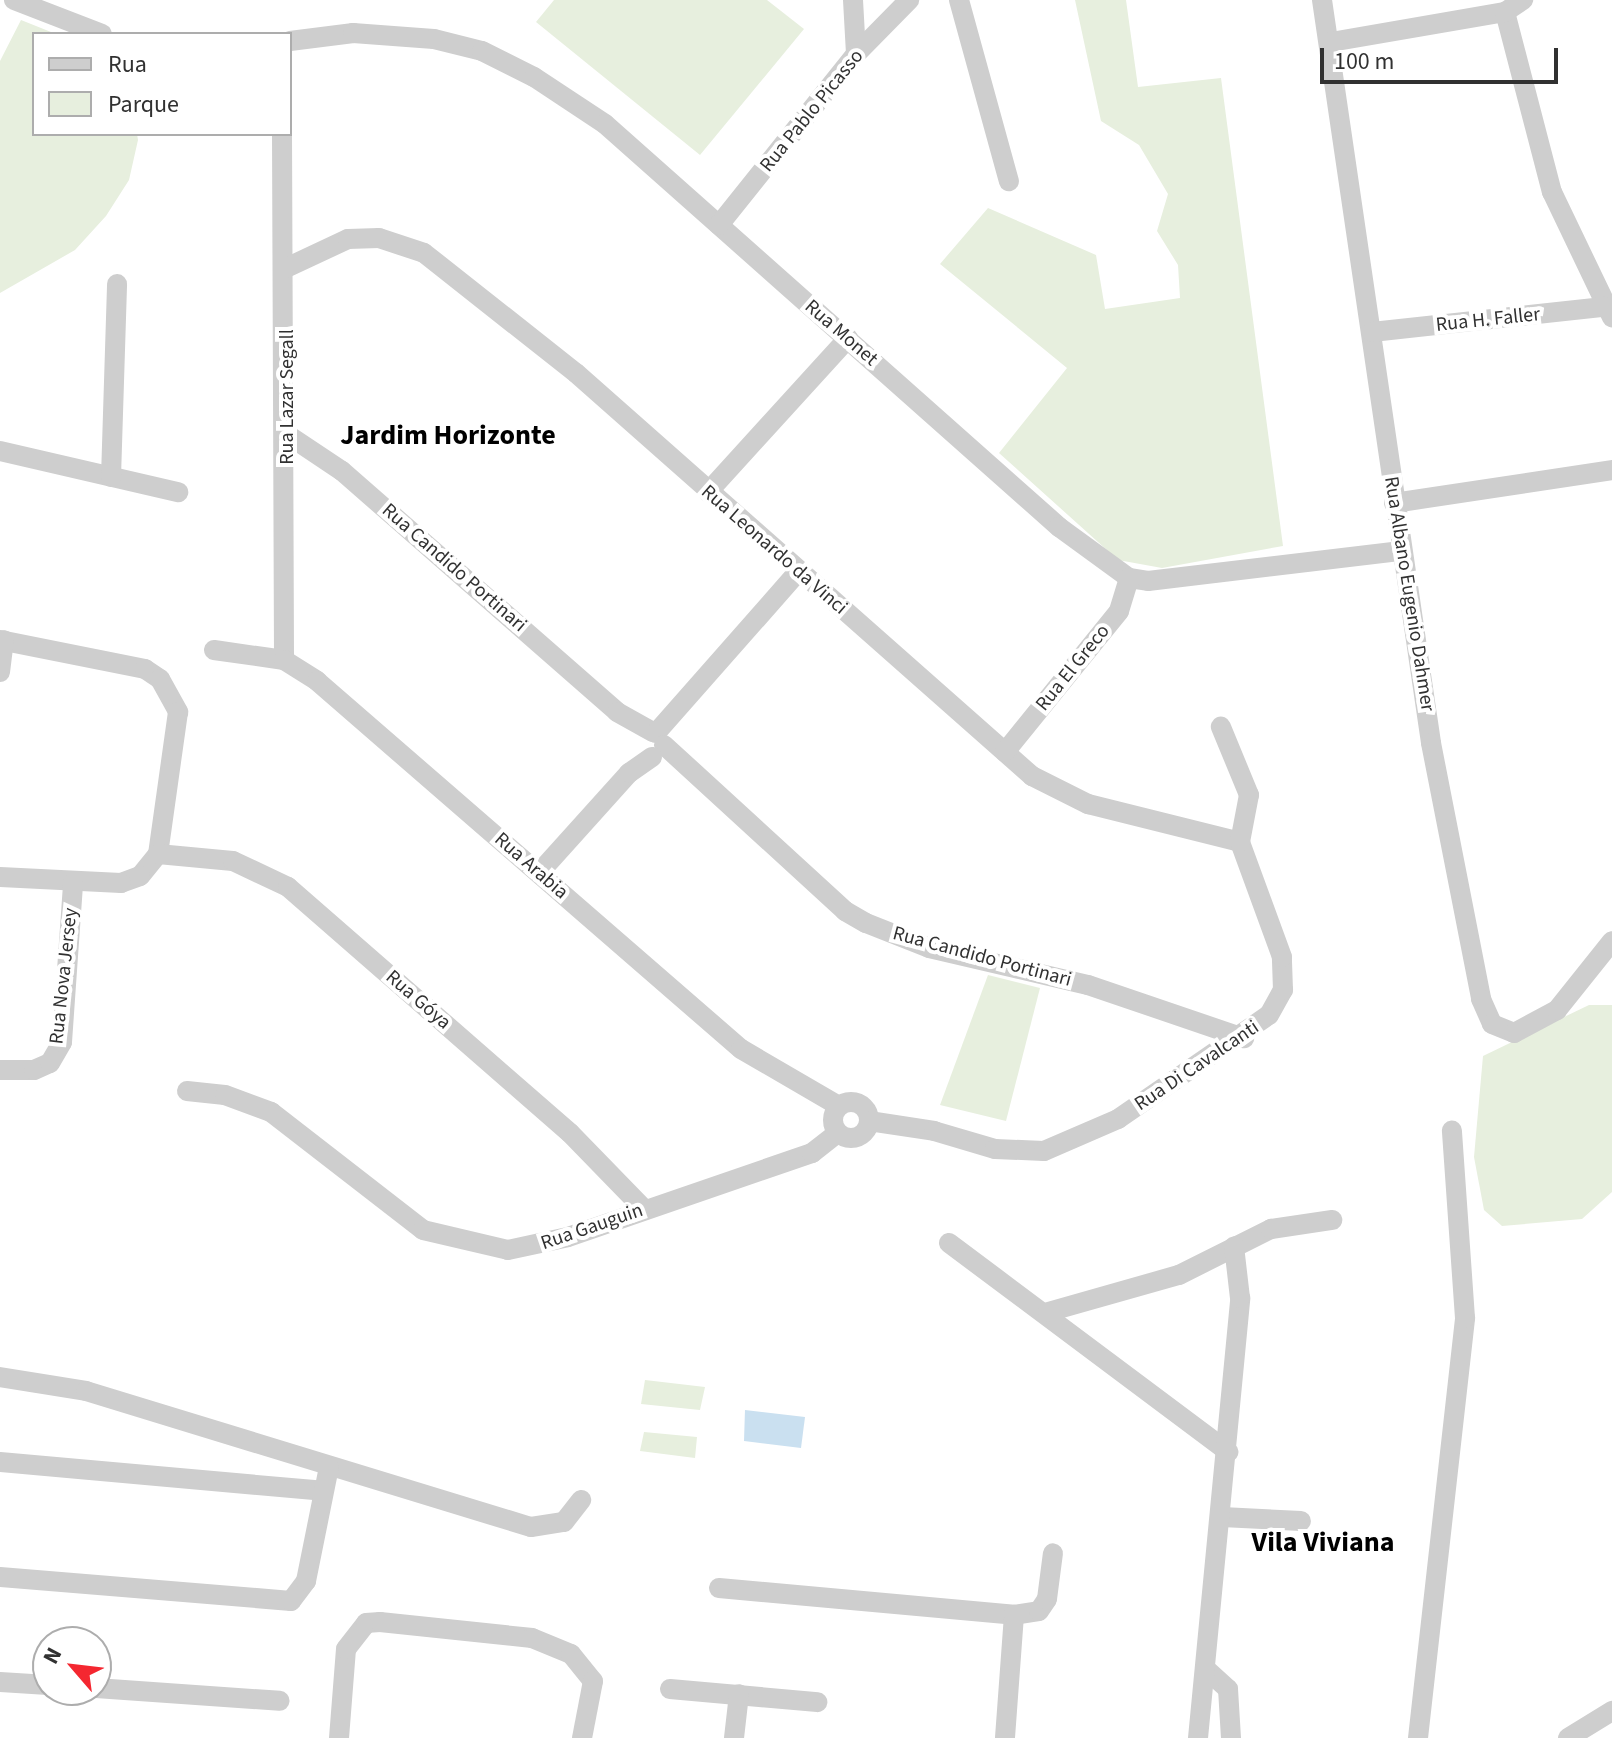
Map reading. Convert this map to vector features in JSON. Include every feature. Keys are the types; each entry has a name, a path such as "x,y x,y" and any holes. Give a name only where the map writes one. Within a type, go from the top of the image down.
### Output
{"street":[{"path":"14,0 97,32"},
{"path":"853,0 856,54"},
{"name":"Rua Pablo Picasso","path":"719,225 856,54 909,0"},
{"path":"959,0 1009,181"},
{"name":"Rua Albano Eugenio Dahmer","path":"1322,0 1331,42 1394,503 1431,743 1481,999 1492,1024 1514,1033 1557,1010 1612,941"},
{"path":"1331,42 1505,12 1523,0"},
{"path":"1505,12 1552,192 1608,312"},
{"name":"Rua Monet","path":"292,41 401,34 510,63 605,124 1069,536 1129,578"},
{"name":"Rua Lazar Segall","path":"282,136 288,435 284,660"},
{"path":"285,229 324,246"},
{"name":"Rua Leonardo da Vinci","path":"286,268 324,246 379,238 437,261 576,373 1032,776 1088,804 1240,842"},
{"path":"111,477 117,284"},
{"name":"Rua H. Faller","path":"1372,332 1608,312"},
{"path":"708,492 848,338"},
{"name":"Rua Candido Portinari","path":"288,435 455,566 845,911 889,934 1088,985 1244,1038"},
{"path":"0,451 178,492"},
{"path":"288,470 324,461"},
{"path":"1394,503 1612,470"},
{"path":"1129,578 1148,581 1401,551"},
{"path":"539,873 656,746 680,712 798,572"},
{"name":"Rua El Greco","path":"1005,752 1119,611 1129,578"},
{"path":"0,672 2,640 145,669 170,693 178,712 158,854 134,880 73,883 0,877"},
{"name":"Rua Arabia","path":"214,650 284,660 355,712 741,1049 839,1106 858,1103 869,1121 1018,1151"},
{"name":"Rua Di Cavalcanti","path":"1018,1151 1044,1151 1118,1119 1244,1038 1279,1002 1283,968 1240,842 1249,795 1221,727"},
{"name":"Rua Góya","path":"158,854 233,861 288,887 570,1133 644,1209"},
{"name":"Rua Nova Jersey","path":"0,1070 42,1066 62,1042 73,883"},
{"name":"Rua Gauguin","path":"187,1091 234,1097 271,1112 399,1218 450,1241 530,1248 812,1153 838,1133"},
{"path":"839,1106 832,1120 838,1133 857,1137 869,1121"},
{"path":"1418,1738 1424,1717 1465,1318 1452,1130"},
{"path":"1048,1312 1179,1275 1234,1246 1290,1223 1332,1220"},
{"path":"949,1243 1048,1312 1228,1452"},
{"path":"1198,1738 1208,1671 1240,1298 1234,1246"},
{"path":"0,1377 86,1391 531,1527 564,1522 581,1500"},
{"path":"0,1462 323,1491"},
{"path":"0,1577 291,1601 306,1581 329,1467"},
{"path":"1222,1517 1301,1521"},
{"path":"719,1588 1014,1615 1039,1611 1047,1599 1053,1553"},
{"path":"1005,1738 1014,1615"},
{"path":"339,1738 346,1649 366,1623 380,1622 532,1638 571,1654 593,1681 582,1738"},
{"path":"1208,1671 1228,1689 1231,1738"},
{"path":"0,1682 32,1684"},
{"path":"112,1689 280,1701"},
{"path":"670,1689 817,1702"},
{"path":"734,1738 739,1694"},
{"path":"1568,1738 1612,1711"},
{"path":"1424,1717 1434,1738"}],"green space":[{"path":"554,0 767,0 804,29 700,155 536,22"},
{"path":"1075,0 1126,0 1138,87 1221,78 1283,546 1162,568 1118,560 999,453 1067,368 940,264 988,208 1096,255 1105,309 1180,298 1178,265 1157,231 1168,194 1139,145 1101,121"},
{"path":"21,20 51,32 32,32 32,136 137,136 138,140 129,180 106,216 75,250 0,293 0,61"},
{"path":"988,975 1040,988 1006,1121 940,1105"},
{"path":"1589,1005 1612,1005 1612,1192 1582,1219 1502,1226 1484,1210 1474,1157 1483,1056"},
{"path":"645,1380 705,1387 700,1410 641,1404"},
{"path":"644,1432 697,1437 695,1458 640,1451"}],"water":[{"path":"745,1410 805,1417 801,1448 744,1441"}],"district":[{"name":"Jardim Horizonte","path":"448,435"},
{"name":"Vila Viviana","path":"1323,1542"}]}
